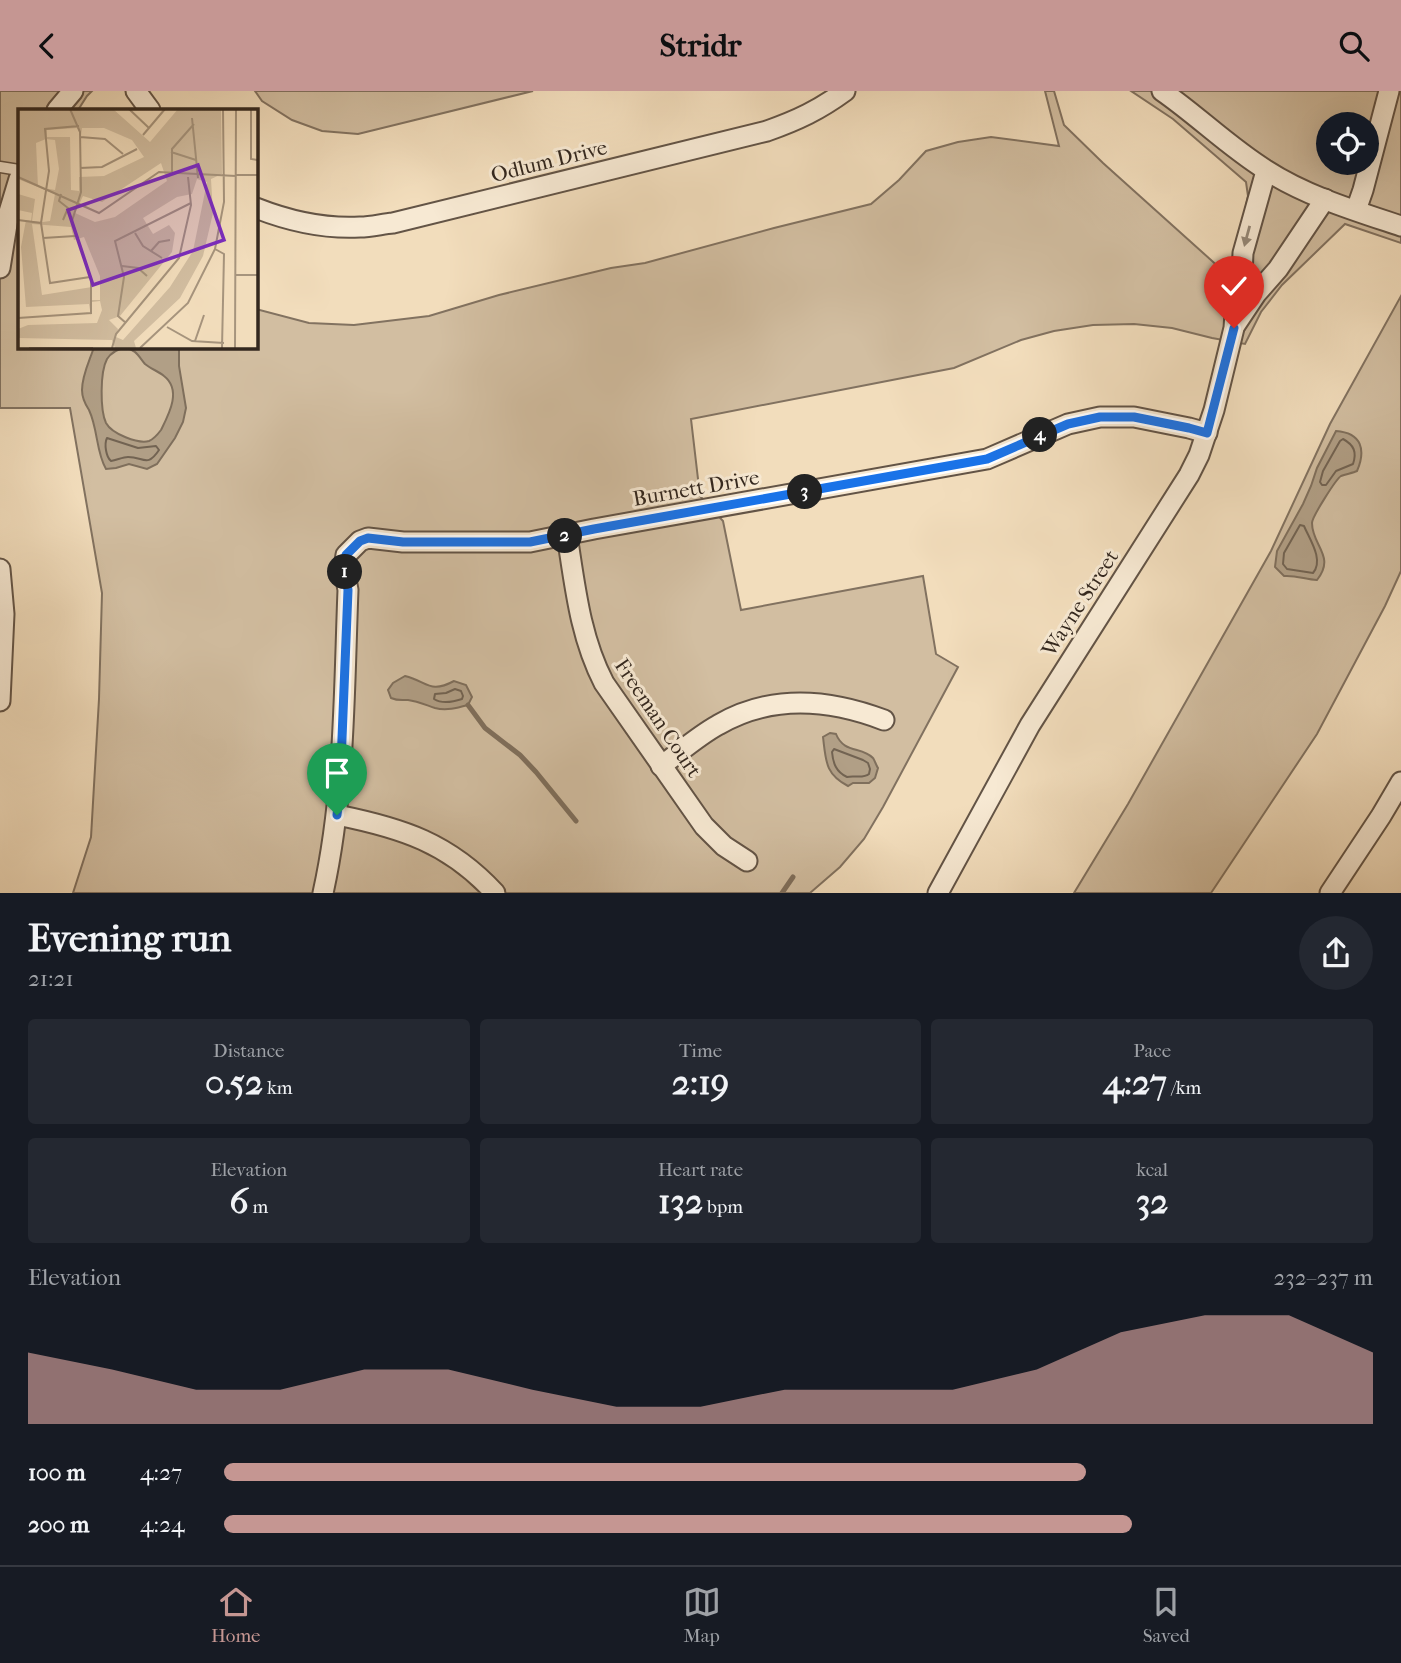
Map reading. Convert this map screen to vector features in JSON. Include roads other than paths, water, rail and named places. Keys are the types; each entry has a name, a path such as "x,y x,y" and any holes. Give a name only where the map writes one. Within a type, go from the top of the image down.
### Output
{"street":[{"path":"58,109 73,91"},
{"path":"136,91 149,109"},
{"name":"Odlum Drive","path":"257,208 292,221 326,226 360,227 393,223 767,131 822,108 845,91"},
{"path":"1162,91 1266,171 1325,199 1401,226"},
{"path":"1356,210 1389,91"},
{"name":"Wayne Street","path":"939,893 1030,725 1189,475 1207,433 1234,328 1236,299 1242,275 1242,253 1266,171"},
{"path":"0,268 9,212 18,182"},
{"name":"Wayne Street","path":"1234,328 1325,199"},
{"name":"Burnett Drive","path":"337,815 348,590 344,568 346,555 360,541 368,538 403,542 530,542 987,459 1068,424 1100,417 1134,417 1207,433"},
{"name":"Freeman Court","path":"567,535 583,629 595,664 615,699 704,826 724,846 747,861"},
{"path":"0,569 4,614 0,701"},
{"path":"661,766 719,724 736,715 776,704 833,705 884,720"},
{"path":"1330,893 1401,782"},
{"path":"323,893 337,815 408,832 461,862 484,880 495,893"}],"lane":[{"path":"0,167 18,170"}],"water":[{"path":"94,348 125,348 179,348 186,408 175,438 157,464 147,469 129,464 106,469 100,455 92,417 84,401 83,379","holes":["117,350 132,350 145,364 164,376 173,395 161,430 154,438 144,442 119,434 109,427 104,417 102,391 107,359"]},
{"path":"1336,431 1345,432 1356,439 1360,444 1361,456 1357,471 1338,479 1313,519 1313,531 1324,557 1322,572 1317,580 1284,576 1275,567 1277,551 1303,504"},
{"path":"405,676 434,687 454,681 466,685 472,697 468,705 443,709 391,698 388,690 393,683"},
{"path":"830,733 836,734 844,745 873,758 878,768 875,778 869,783 853,783 848,786 835,777 826,760 823,737"}],"waterway":[{"path":"468,705 485,728 520,755 536,772 576,821"},
{"path":"782,893 793,877"}]}
